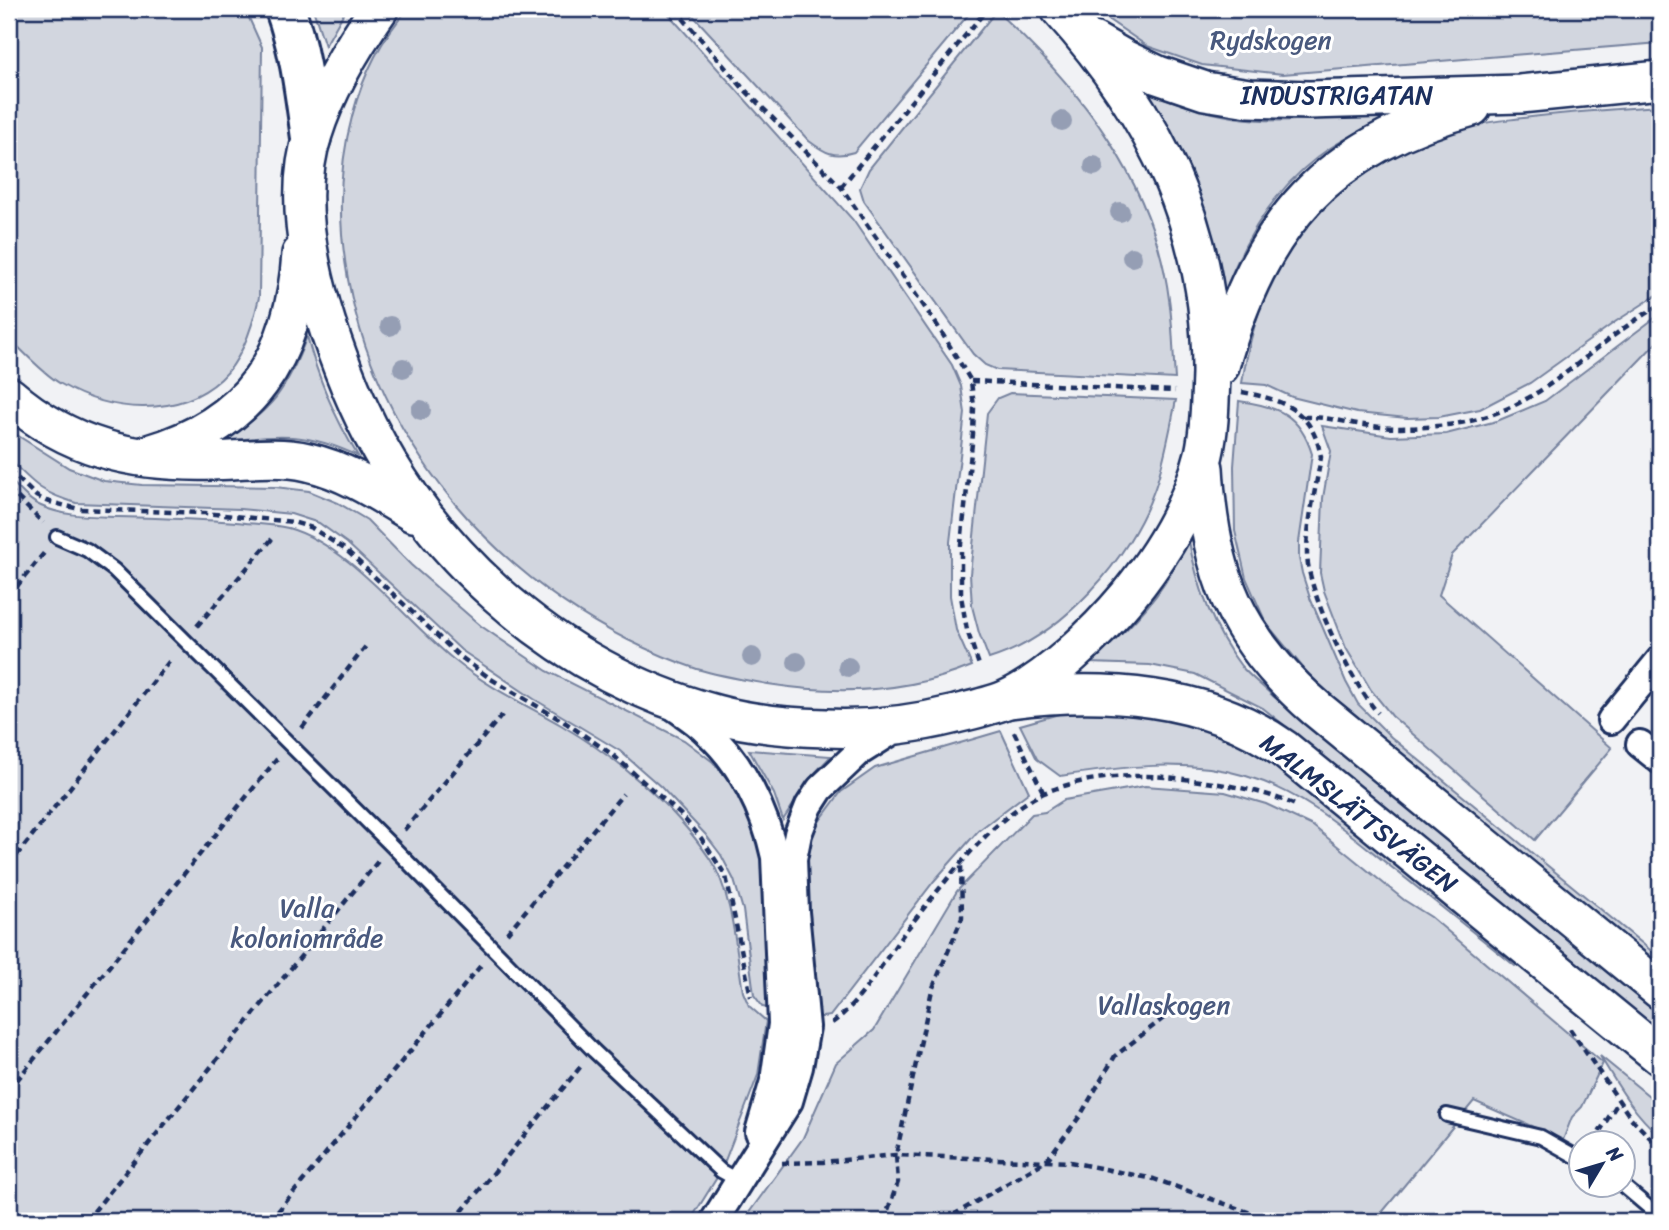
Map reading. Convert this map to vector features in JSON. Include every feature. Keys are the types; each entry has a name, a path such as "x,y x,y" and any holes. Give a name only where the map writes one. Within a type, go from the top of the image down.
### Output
{"highway":[{"path":"285,9 293,29 311,138"}],"main road":[{"path":"142,456 185,442 207,429 227,416 265,378 282,344 295,299 311,138 342,69 379,9"},
{"path":"304,212 309,256 337,357 379,450 425,520 442,540 480,578 552,637 598,666 655,693 716,715 763,723 844,729 902,726 1008,714 1036,680 1077,648 1113,614 1147,572 1179,520 1226,398 1211,351 1206,294 1191,224 1168,168 1144,125 1120,86 1072,22"},
{"name":"INDUSTRIGATAN","path":"1072,22 1124,59 1158,75 1205,91 1249,98 1309,100 1520,94 1660,80"},
{"name":"INDUSTRIGATAN","path":"1226,398 1231,326 1259,263 1287,219 1312,189 1341,165 1374,145 1416,125 1520,94"},
{"path":"9,396 50,426 79,442 104,450 198,461 290,459 310,463 345,474 372,487 425,520"},
{"name":"MALMSLÄTTSVÄGEN","path":"1205,450 1209,527 1223,583 1237,617 1271,666 1317,709 1660,990"},
{"name":"MALMSLÄTTSVÄGEN","path":"1008,714 1052,695 1126,696 1196,708 1255,730 1284,749 1660,1056"}],"street":[{"path":"1611,720 1660,660"},
{"path":"655,693 706,730 725,751 760,808 770,832 799,1067 789,1101 714,1221"},
{"path":"794,1025 793,859 808,806 836,772 859,752 902,726"}],"lane":[{"path":"57,537 87,550 114,570 391,845 493,951 721,1171 744,1172"},
{"path":"1447,1115 1541,1137 1568,1153"},
{"path":"1637,1198 1660,1217"}],"path":[{"path":"675,9 742,87 841,187 937,325 971,382 973,434 961,544 961,596 967,630 979,665"},
{"path":"841,187 986,9"},
{"path":"1304,417 1405,428 1438,426 1488,416 1538,393 1660,306"},
{"path":"971,382 1175,391"},
{"path":"1226,398 1272,398 1304,417 1318,443 1321,457 1307,553 1309,570 1341,654 1368,701 1382,718"},
{"path":"9,470 36,496 79,509 204,513 293,522 312,528 338,544 458,655 491,679 566,723 613,755 680,814 701,838 726,876 753,1002 758,1009 794,1025 834,1023 858,999 906,930 961,864 1017,811 1044,794 1112,777 1179,778 1261,791 1304,810"},
{"path":"9,489 57,537 9,596"},
{"path":"9,865 184,641 272,539"},
{"path":"9,1090 366,646"},
{"path":"86,1221 391,845 503,713"},
{"path":"1008,714 1044,794"},
{"path":"270,1221 623,794"},
{"path":"884,1221 898,1182 896,1155 932,990 962,918 961,864"},
{"path":"943,1221 1046,1161 1080,1116 1115,1056 1175,1009 1216,1004"},
{"path":"1563,1022 1573,1032 1630,1117 1660,1148"},
{"path":"454,1221 594,1051"},
{"path":"1602,1128 1619,1101"},
{"path":"744,1172 896,1155 1070,1162 1154,1179 1251,1213 1263,1221"}],"green space":[{"path":"9,9 245,9 262,47 259,297 241,352 229,371 203,392 164,406 142,407 100,401 61,384 40,369 9,338"},
{"path":"313,9 346,9 325,46"},
{"path":"408,9 664,9 853,220 952,365 961,386 965,413 950,542 950,596 956,630 972,666 922,682 846,690 768,684 697,669 628,640 564,602 506,556 455,503 412,444 378,378 354,308 342,234 342,174 352,115 374,58"},
{"path":"687,9 973,9 854,152 835,154 809,141"},
{"name":"Rydskogen","path":"1093,9 1660,9 1660,43 1283,74 1202,65 1147,46"},
{"path":"996,11 1027,41 1084,105 1130,176 1161,256 1170,309 1175,379 997,370 985,365 973,354 864,201 860,188 869,169"},
{"path":"1139,89 1209,112 1256,120 1324,118 1416,106 1342,141 1302,170 1261,219 1240,257 1223,297"},
{"path":"1660,106 1660,293 1530,383 1480,409 1439,417 1407,418 1357,413 1292,397 1266,385 1242,383 1262,302 1289,249 1308,224 1332,200 1386,161 1415,146 1475,125 1557,114"},
{"path":"1660,314 1660,339 1452,555 1439,595 1612,748 1535,840 1392,716 1371,690 1346,648 1324,591 1320,573 1323,498 1331,451 1322,426 1391,436 1446,434 1497,421 1545,401"},
{"path":"307,336 328,398 358,456 323,443 292,437 259,437 223,442 254,419 276,397 292,372"},
{"path":"1010,393 1176,400 1155,488 1144,515 1111,567 1067,614 1042,633 989,659 972,606 970,574 987,413 998,398"},
{"path":"1239,401 1276,409 1285,414 1294,421 1307,440 1312,454 1299,558 1310,598 1358,704 1391,737 1660,958 1660,967 1314,681 1266,623 1246,578 1235,531 1234,466"},
{"path":"9,430 69,468 104,481 142,485 275,487 309,491 338,503 367,520 411,565 481,626 547,671 684,740 713,762 737,790 760,846 772,1009 763,1007 754,995 743,910 734,880 721,855 705,834 661,787 620,751 534,699 461,650 347,543 319,523 291,514 240,509 76,503 64,499 39,487 9,459"},
{"name":"Valla koloniområde","path":"9,479 32,501 69,514 269,525 288,528 311,537 354,566 434,643 466,669 603,752 643,784 679,820 696,839 718,873 729,905 743,992 749,1006 766,1021 758,1075 721,1171 690,1221 9,1221"},
{"path":"1188,536 1207,604 1222,636 1245,670 1273,696 1660,1014 1660,1031 1263,708 1195,674 1150,665 1090,663 1146,609 1172,571"},
{"path":"1106,708 1181,719 1259,751 1520,961 1515,966 1339,826 1286,792 1246,776 1200,767 1130,767 1060,776 1037,759 1020,725 1066,712"},
{"path":"1001,731 1029,792 978,831 934,881 830,1016 814,1018 802,871 813,830 841,792 875,768"},
{"path":"749,750 831,756 813,775 783,820 774,794"},
{"name":"Vallaskogen","path":"1145,786 1225,792 1266,804 1313,826 1404,900 1431,917 1603,1063 1582,1107 1572,1117 1563,1140 1474,1101 1375,1221 743,1221 803,1138 836,1063 874,1030 957,891 1032,814 1045,812 1064,800"},
{"path":"1600,1056 1660,1105 1660,1136 1634,1109"}]}
